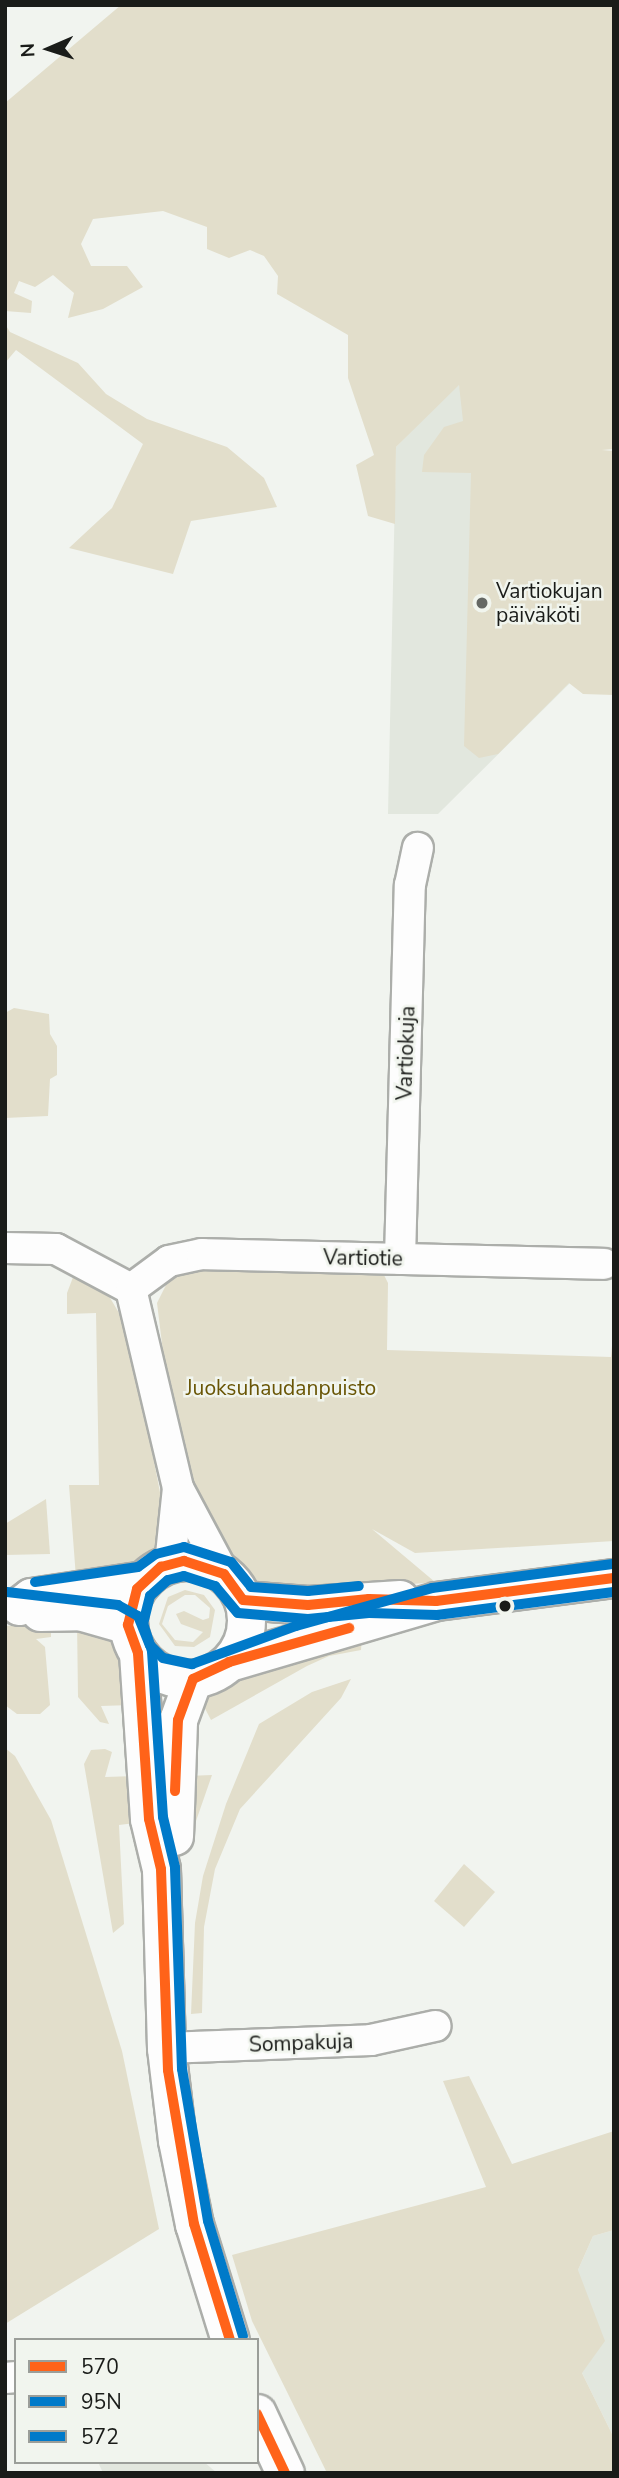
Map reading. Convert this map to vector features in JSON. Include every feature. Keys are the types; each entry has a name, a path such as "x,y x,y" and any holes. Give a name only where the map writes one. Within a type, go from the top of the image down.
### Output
{"main road":[{"path":"12,1606 32,1597 198,1562 233,1587 308,1605 369,1599 436,1601"},
{"path":"157,1572 132,1600 149,1819 161,1869 166,2048 194,2224 229,2338"},
{"path":"12,1606 33,1612 79,1611 133,1639 156,1671 193,1679 229,1662 436,1601 614,1578"},
{"path":"229,1662 245,1633 233,1587"},
{"path":"161,1869 174,1842 178,1720 193,1679"},
{"path":"259,2417 285,2473"}],"street":[{"name":"Vartiokuja","path":"400,1259 410,886 418,848"},
{"path":"5,1248 56,1249 131,1289 178,1489 233,1587"},
{"name":"Vartiotie","path":"131,1289 169,1261 202,1254 604,1264"},
{"path":"157,1572 178,1489"},
{"name":"Sompakuja","path":"166,2048 371,2040 435,2026"}],"shaded area":[{"name":"Vartiokujan päiväköti","path":"458,383 570,683 438,814 388,814 396,447"},
{"path":"614,2230 614,2438 582,2373 578,2270 593,2236"},
{"path":"99,2464 206,2464 217,2473 103,2473"}],"green space":[{"path":"121,5 614,5 614,449 602,450 614,451 614,695 583,694 569,683 498,754 479,758 464,746 471,473 422,472 424,455 444,427 463,421 459,385 396,447 395,524 368,516 356,465 374,455 348,378 348,335 277,294 278,276 264,256 250,250 229,258 207,249 207,227 163,211 93,219 81,244 91,266 127,266 143,287 103,309 68,318 74,293 53,275 35,287 19,281 14,293 32,301 31,313 5,311 5,103"},
{"path":"5,324 10,332 78,363 106,394 147,419 227,447 264,478 277,507 191,521 173,574 69,548 112,508 143,444 16,350 5,363"},
{"path":"14,1008 49,1014 50,1034 57,1046 57,1075 50,1079 48,1116 5,1118 5,1013"},
{"name":"Juoksuhaudanpuisto","path":"195,1267 382,1271 388,1283 387,1350 611,1357 614,1323 614,1541 415,1553 372,1529 435,1582 301,1594 252,1585 237,1569 196,1501 166,1376 157,1303 168,1281"},
{"path":"75,1272 106,1291 129,1330 166,1524 160,1545 144,1564 76,1578 69,1485 99,1485 96,1313 67,1314 67,1293"},
{"path":"46,1499 50,1554 5,1555 5,1524"},
{"path":"185,1590 204,1595 215,1610 210,1637 194,1647 175,1646 159,1624 168,1597","holes":["185,1595 195,1595 210,1608 209,1618 203,1620 184,1611 176,1614 181,1624 203,1632 193,1642 175,1640 162,1624 168,1606"]},
{"path":"77,1621 108,1632 122,1648 131,1705 101,1706 109,1724 100,1722 78,1697"},
{"path":"51,1623 51,1637 36,1639 45,1647 50,1705 40,1714 17,1714 5,1705 5,1626"},
{"path":"362,1636 361,1650 329,1656 307,1666 211,1720 200,1699 215,1688 321,1644"},
{"path":"351,1679 341,1698 240,1809 215,1869 204,1927 202,2013 191,2014 195,1923 203,1876 226,1804 259,1724 312,1692"},
{"path":"5,1748 15,1756 51,1820 122,2051 159,2229 5,2324"},
{"path":"105,1749 112,1752 105,1777 136,1776 135,1823 119,1825 124,1924 113,1933 84,1764 91,1750"},
{"path":"212,1775 188,1844 187,1776"},
{"path":"464,1864 495,1892 464,1927 434,1901"},
{"path":"469,2076 512,2164 614,2131 614,2230 593,2236 578,2270 605,2341 582,2373 614,2438 614,2473 327,2473 252,2321 232,2255 486,2187 443,2081"}],"transit line":[{"name":"572","path":"35,1582 138,1567 156,1554 184,1547 231,1562 251,1587 308,1591 359,1586"},
{"name":"570","path":"229,2338 194,2224 168,2070 161,1869 149,1819 138,1653 128,1625 137,1589 161,1567 184,1561 224,1574 243,1600 308,1605 369,1599 436,1601 614,1578"},
{"name":"572","path":"7,1592 118,1605 138,1616 150,1645 163,1658 192,1664 296,1626 432,1588 612,1564"},
{"name":"95N","path":"243,2336 208,2221 182,2069 175,1867 163,1817 152,1651 143,1624 150,1596 168,1580 184,1576 215,1586 238,1613 308,1619 369,1613 437,1615 614,1592"},
{"name":"570","path":"175,1791 178,1720 193,1679 229,1662 349,1628"},
{"name":"570","path":"259,2418 285,2473"}],"place":[{"name":"Vartiokujan päiväköti","path":"482,603"}]}
